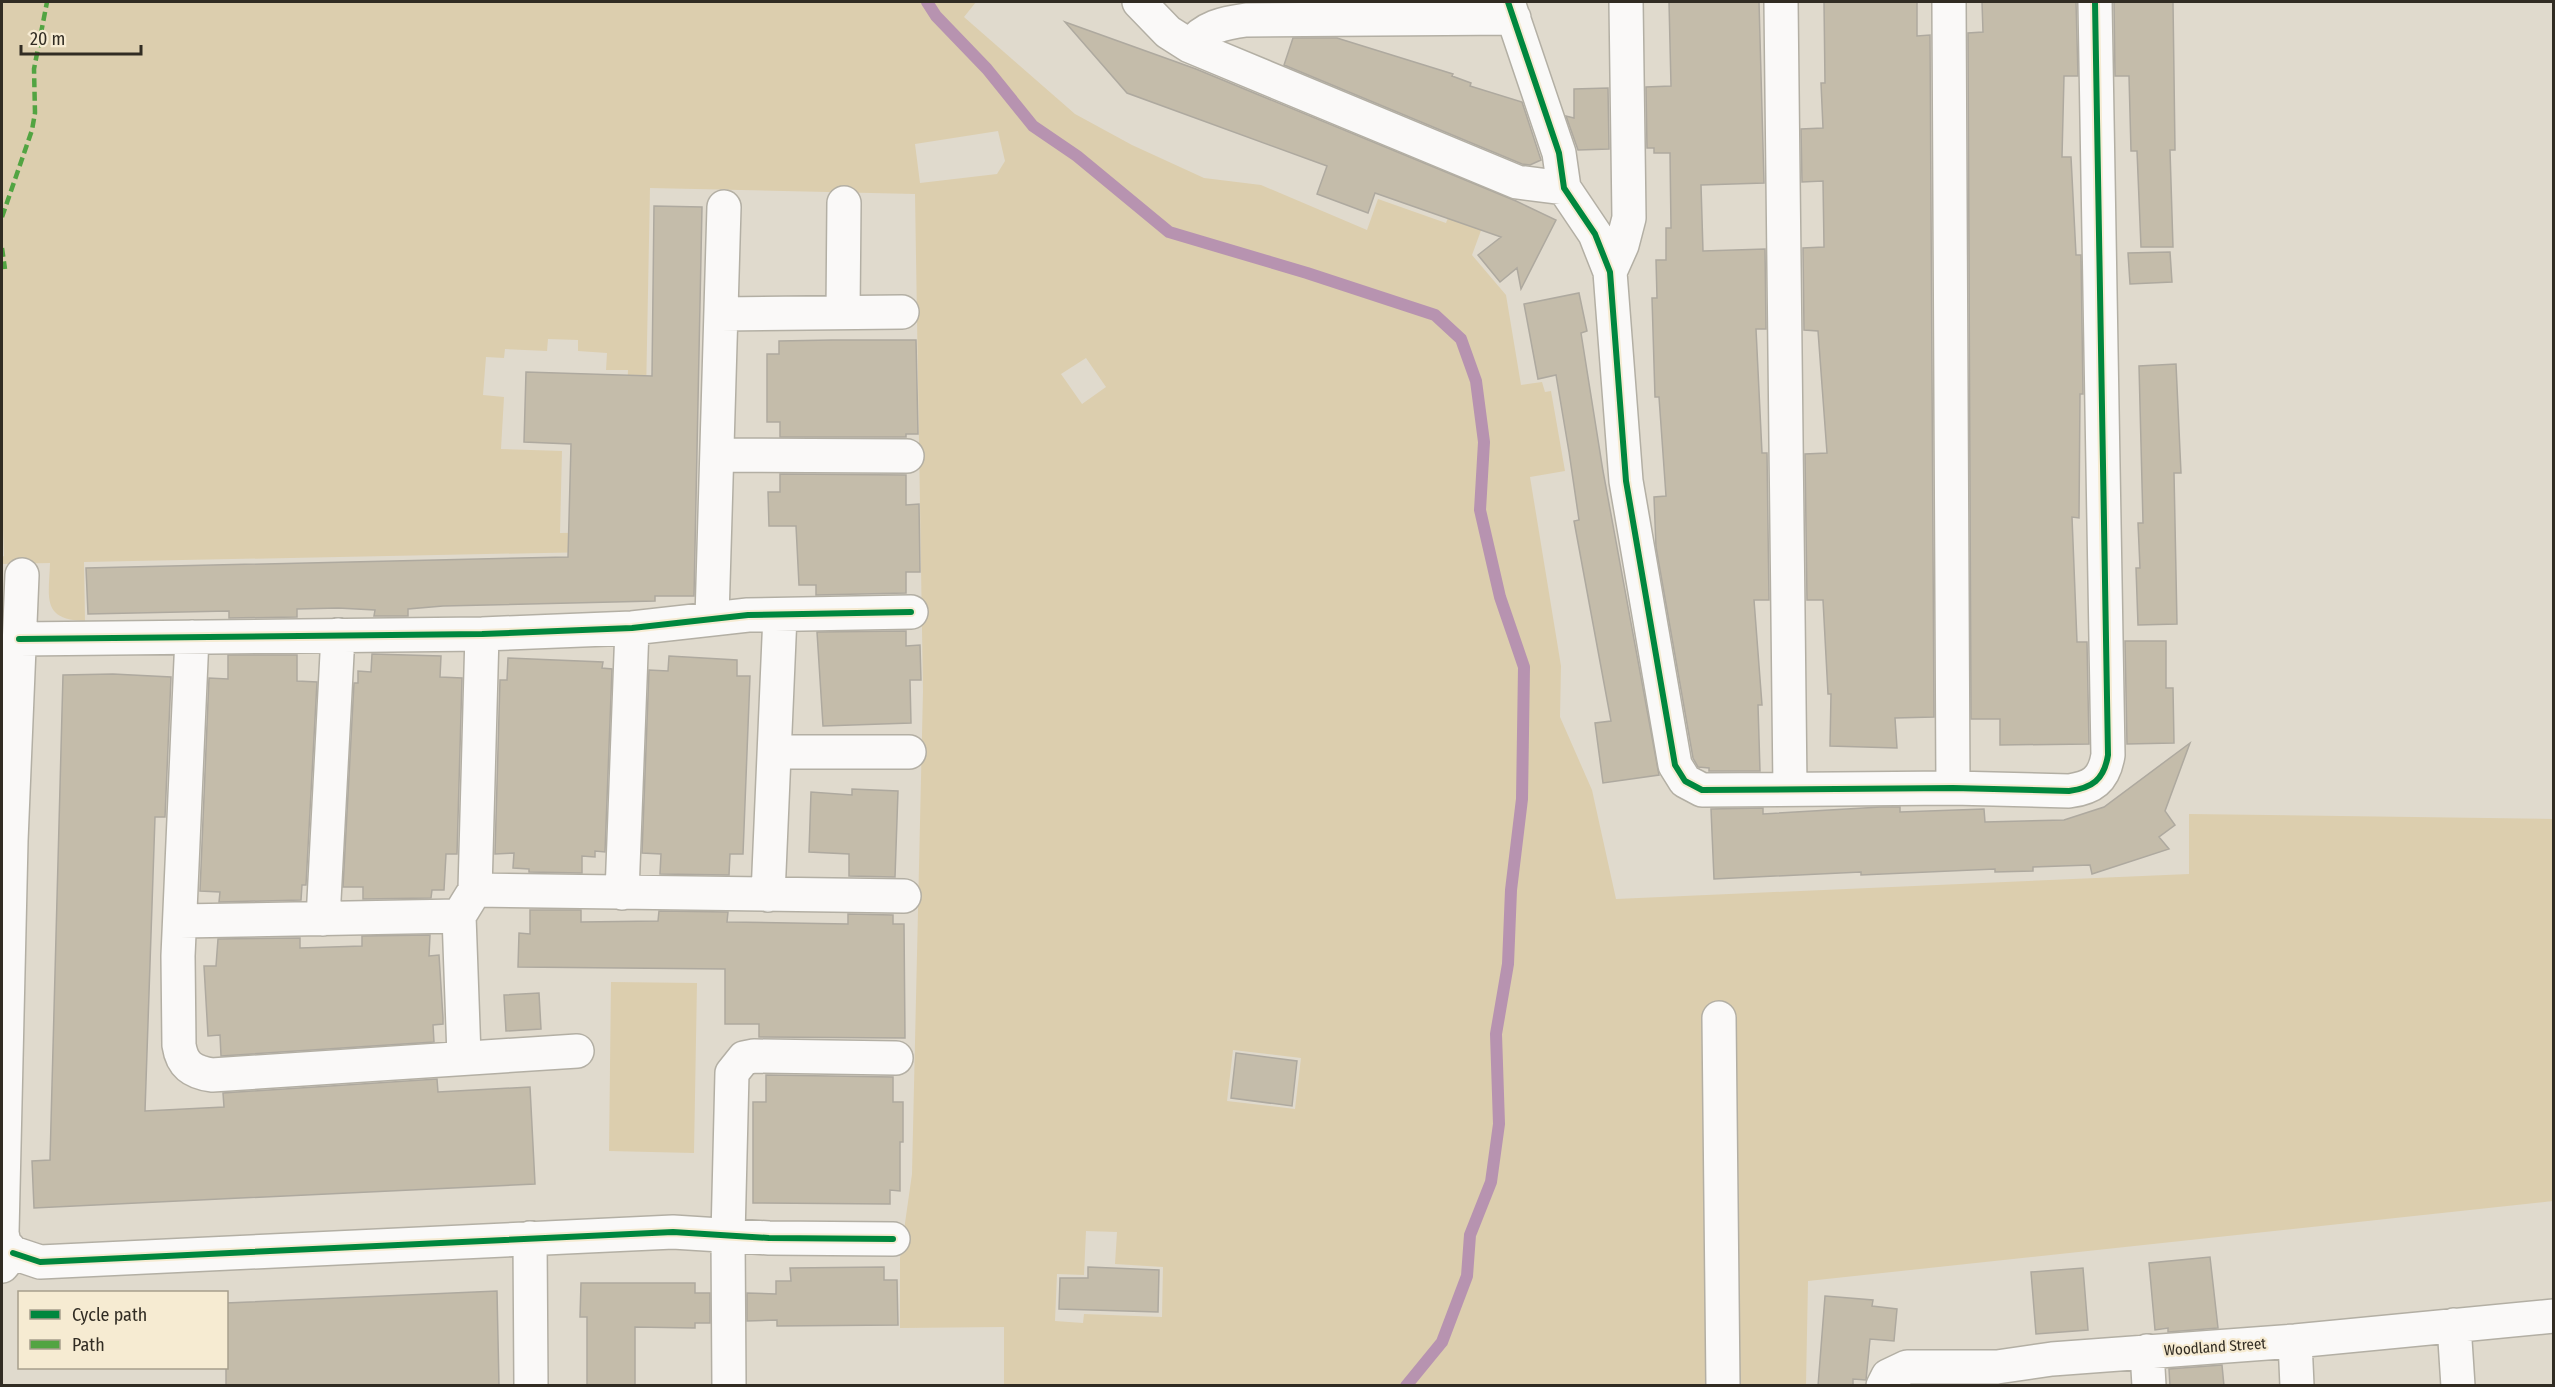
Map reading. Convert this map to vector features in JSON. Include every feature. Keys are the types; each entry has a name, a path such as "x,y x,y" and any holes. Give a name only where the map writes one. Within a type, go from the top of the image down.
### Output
{"street":[{"path":"1139,2 1168,32 1191,46 1517,182 1564,188"},
{"path":"1610,272 1622,245 1629,218 1626,2"},
{"path":"1781,2 1790,789"},
{"path":"1949,2 1953,788"},
{"path":"1191,46 1210,29 1228,22 1511,10 1559,153 1564,188 1595,234 1610,272 1626,481 1675,765 1685,781 1702,790 1953,788 2077,790 2086,789 2099,780 2106,767 2095,2"},
{"path":"843,312 844,203"},
{"path":"712,618 723,207"},
{"path":"721,314 902,312"},
{"path":"718,455 907,456"},
{"path":"22,575 6,841 2,1233 7,1260 40,1262 692,1232 728,1236 893,1239"},
{"path":"19,639 482,634 632,628 712,618 911,612"},
{"path":"768,895 780,615"},
{"path":"622,893 632,628"},
{"path":"464,1056 467,903 482,634"},
{"path":"323,919 338,635"},
{"path":"192,637 180,921 179,1045 181,1056 187,1067 212,1075 464,1056 577,1051"},
{"path":"775,752 909,752"},
{"path":"180,921 323,919 467,903 622,893 904,896"},
{"path":"1719,1018 1723,1386"},
{"path":"729,1386 730,1083 737,1064 744,1058 754,1056 896,1058"},
{"path":"530,1238 531,1386"},
{"name":"Woodland Street","path":"1884,1386 1888,1376 1907,1367 1997,1376 2147,1351 2295,1341 2553,1316"},
{"path":"2454,1325 2458,1386"},
{"path":"2295,1341 2297,1386"},
{"path":"2147,1351 2149,1386"}],"shaded area":[{"path":"2,2 976,2 964,17 1075,114 1132,145 1204,178 1261,185 1367,230 1378,199 1446,223 1457,193 1490,206 1472,255 1506,295 1521,385 1542,382 1545,392 1551,391 1565,471 1530,477 1561,666 1560,717 1592,790 1616,899 2189,874 2189,814 2553,819 2553,1201 1808,1281 1806,1385 1004,1385 1004,1327 900,1328 900,1258 912,1174 923,691 915,194 650,188 643,551 84,562 85,621 71,620 54,611 51,605 50,563 2,564 4,556 2,502","holes":["998,131 1005,161 997,174 920,183 915,144","548,339 578,340 578,351 607,353 606,370 628,370 622,532 560,533 562,451 501,449 504,397 483,395 486,357 504,358 505,349 547,351","1086,358 1106,387 1082,404 1061,374","1233,1050 1301,1058 1295,1109 1227,1101","1086,1231 1117,1232 1115,1264 1163,1267 1162,1317 1084,1314 1083,1323 1055,1321 1057,1274 1084,1275"]},
{"path":"611,982 697,983 694,1153 609,1151"}],"building":[{"path":"1669,2 1759,2 1764,183 1701,185 1703,251 1765,249 1766,329 1756,329 1762,453 1767,453 1769,600 1754,600 1762,705 1758,705 1760,771 1709,771 1709,768 1698,767 1693,758 1656,547 1654,497 1666,496 1659,397 1655,397 1652,298 1657,298 1656,260 1666,260 1666,228 1671,228 1670,153 1654,153 1654,148 1647,148 1646,87 1671,86"},
{"path":"1824,2 1917,2 1917,36 1930,35 1934,717 1895,718 1897,748 1830,746 1831,694 1828,694 1823,600 1807,600 1805,454 1827,453 1818,331 1804,330 1803,248 1824,247 1823,181 1802,182 1801,129 1823,128 1821,83 1825,83"},
{"path":"1982,2 2076,2 2078,76 2064,76 2062,157 2071,157 2076,255 2081,255 2083,394 2080,394 2079,518 2072,517 2077,642 2087,642 2089,744 2000,745 2000,719 1971,719 1968,33 1983,32"},
{"path":"2114,2 2173,2 2175,150 2170,150 2173,247 2141,247 2137,151 2131,151 2129,76 2115,76"},
{"path":"1065,22 1196,69 1516,201 1556,220 1521,289 1517,268 1500,282 1478,255 1501,237 1375,193 1368,213 1317,194 1327,166 1127,93"},
{"path":"1293,38 1337,38 1453,74 1452,76 1471,83 1470,86 1522,102 1541,160 1530,165 1522,164 1284,65"},
{"path":"1608,88 1609,149 1578,150 1566,116 1574,118 1574,89"},
{"path":"654,206 702,207 694,596 655,596 655,601 443,606 408,609 408,616 374,616 375,610 338,608 297,609 297,617 229,618 229,611 88,614 86,568 568,557 571,444 524,442 526,372 652,376"},
{"path":"2170,252 2172,282 2130,284 2128,253"},
{"path":"1579,293 1587,331 1581,333 1603,471 1659,775 1603,783 1595,723 1611,721 1574,521 1579,520 1569,452 1556,375 1538,379 1524,304"},
{"path":"916,340 918,434 906,434 906,437 780,437 780,422 767,422 767,354 779,354 779,341"},
{"path":"2176,364 2181,473 2174,473 2177,624 2138,625 2136,568 2140,568 2138,523 2143,523 2139,366"},
{"path":"780,474 906,475 906,505 919,504 920,572 906,572 906,593 816,595 816,585 799,585 796,526 769,526 768,492 780,492"},
{"path":"906,631 906,646 920,645 921,680 910,680 911,723 823,726 817,632"},
{"path":"2125,641 2166,641 2166,688 2173,688 2174,743 2127,744"},
{"path":"372,654 441,656 440,677 462,678 457,854 446,854 444,890 432,890 431,898 363,899 363,887 343,887 354,683 358,683 358,671 371,672"},
{"path":"228,655 297,655 297,681 317,682 306,885 302,885 301,900 219,902 220,892 200,891 209,678 228,679"},
{"path":"669,656 737,660 737,676 750,676 743,854 730,854 729,875 660,874 661,854 642,853 649,670 668,671"},
{"path":"508,658 603,662 602,668 612,669 605,852 595,851 595,857 582,856 582,873 529,872 529,869 513,868 514,853 495,854 500,680 507,680"},
{"path":"113,674 171,677 165,817 155,817 145,1111 224,1107 223,1093 437,1079 438,1092 530,1087 535,1184 34,1208 32,1161 50,1160 63,675"},
{"path":"2190,743 2165,811 2175,825 2159,837 2169,849 2092,874 2090,865 2033,867 2033,871 1995,872 1995,869 1861,875 1861,872 1714,879 1711,809 1763,808 1763,814 1881,807 1900,807 1900,812 1984,809 1985,822 2064,820 2104,807"},
{"path":"852,789 898,791 895,877 849,876 849,854 809,852 811,792 852,795"},
{"path":"530,910 581,910 581,922 658,921 659,911 728,912 727,922 848,924 848,914 893,915 893,924 904,924 905,1038 759,1037 759,1024 725,1024 725,969 518,967 519,933 530,934"},
{"path":"430,935 429,956 439,955 443,1018 443,1024 433,1025 434,1042 221,1056 220,1035 208,1036 204,966 216,966 218,939 300,938 300,948 362,946 362,936"},
{"path":"539,993 541,1029 506,1031 504,995"},
{"path":"1236,1053 1297,1061 1292,1106 1231,1098"},
{"path":"766,1075 893,1077 893,1102 903,1102 903,1142 900,1142 900,1191 890,1190 890,1204 753,1203 753,1102 766,1102"},
{"path":"2210,1257 2218,1328 2168,1332 2168,1328 2155,1330 2149,1263"},
{"path":"884,1267 884,1280 897,1280 898,1325 777,1326 777,1320 747,1321 747,1293 776,1294 776,1281 791,1281 790,1268"},
{"path":"1088,1267 1159,1270 1158,1312 1059,1309 1060,1278 1088,1278"},
{"path":"2083,1268 2088,1330 2036,1334 2031,1272"},
{"path":"581,1283 695,1283 695,1293 710,1293 710,1323 695,1323 695,1328 635,1327 635,1386 587,1386 587,1317 580,1317"},
{"path":"497,1291 499,1386 226,1386 228,1303"},
{"path":"1825,1296 1873,1300 1872,1306 1897,1309 1894,1341 1870,1339 1866,1380 1853,1379 1853,1386 1818,1386"},
{"path":"2222,1365 2224,1386 2170,1386 2169,1369"}],"waterway":[{"path":"927,2 936,16 987,69 1033,126 1077,156 1169,232 1307,273 1435,315 1461,339 1476,381 1484,442 1480,510 1500,597 1524,667 1522,799 1511,890 1508,964 1496,1034 1499,1124 1491,1182 1470,1235 1467,1276 1442,1342 1406,1386"}],"marked path":[{"path":"2,217 32,130 35,113 34,69 47,2"},
{"path":"2,248 5,269"}],"cycle path":[{"path":"1508,2 1559,153 1564,188 1595,234 1610,272 1626,481 1675,765 1685,781 1702,790 1953,788 2069,791 2084,788 2096,781 2103,771 2108,755 2095,2"},
{"path":"19,639 482,634 632,628 748,615 911,612"},
{"path":"13,1253 40,1262 673,1232 769,1238 893,1239"}]}
